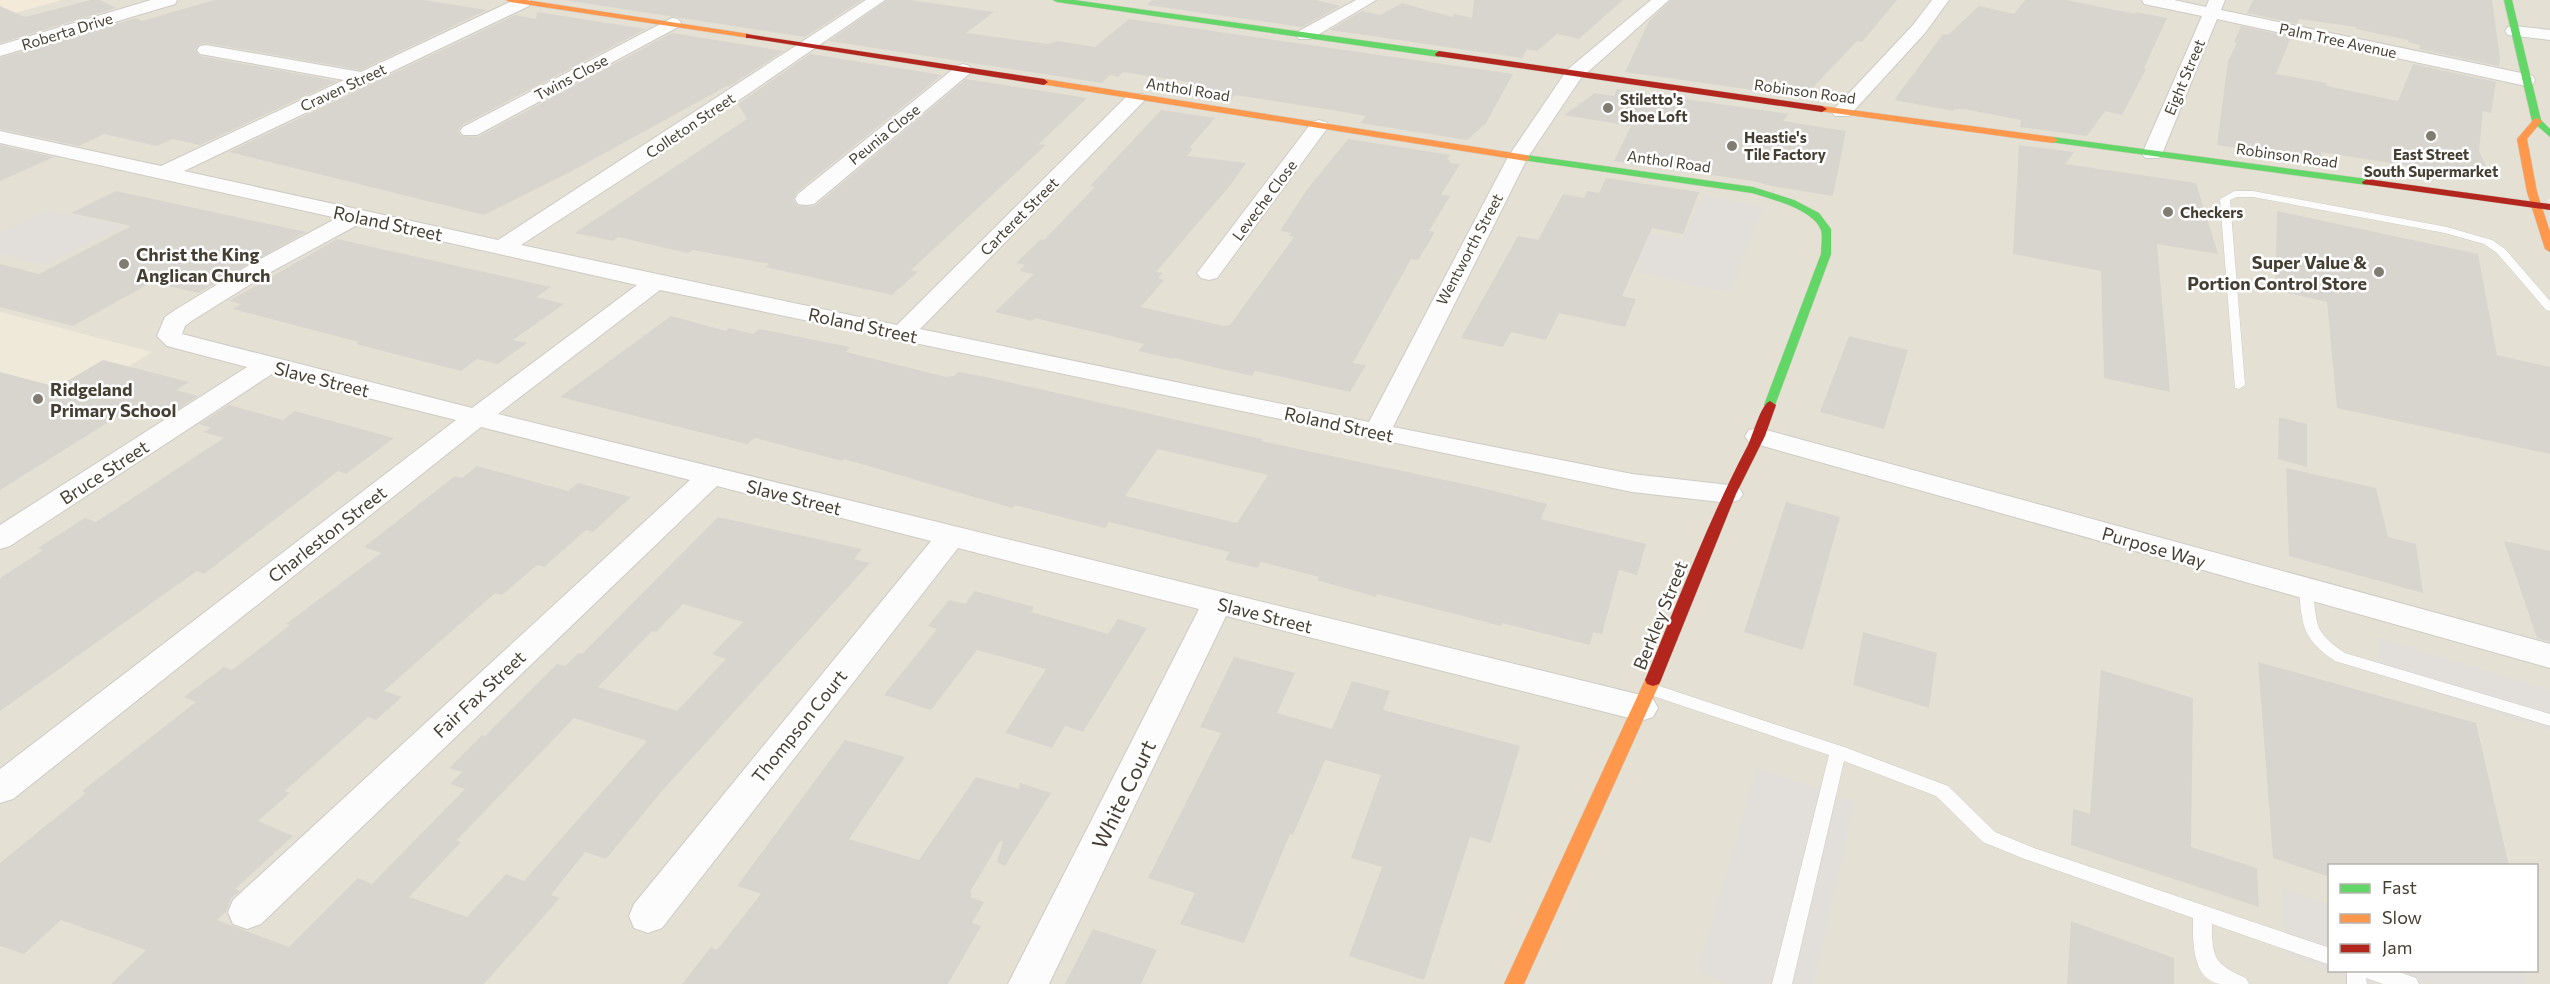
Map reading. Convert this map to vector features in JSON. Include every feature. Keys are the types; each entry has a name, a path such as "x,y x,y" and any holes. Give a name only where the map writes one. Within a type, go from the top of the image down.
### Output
{"street":[{"name":"Roberta Drive","path":"0,51 170,0"},
{"name":"Colleton Street","path":"502,248 646,155 877,0"},
{"name":"Robinson Road","path":"1057,0 1078,1 1842,112 2550,207"},
{"path":"1305,35 1368,0"},
{"name":"Wentworth Street","path":"1377,432 1518,157 1574,74 1661,0"},
{"path":"1842,112 1919,29 1941,0"},
{"name":"Palm Tree Avenue","path":"2150,0 2214,7 2526,80"},
{"path":"2508,0 2526,80 2550,134"},
{"name":"Anthol Road","path":"517,1 672,23 1518,157 1753,190 1790,202 1815,215 1827,231 1826,254"},
{"name":"Craven Street","path":"164,173 517,1"},
{"name":"Eight Street","path":"2152,154 2214,7"},
{"name":"Twins Close","path":"470,131 672,23"},
{"path":"2514,31 2550,35"},
{"path":"206,50 363,78"},
{"name":"Peunia Close","path":"806,198 963,70"},
{"name":"Carteret Street","path":"902,334 1137,98"},
{"path":"2540,110 2522,139 2535,205 2550,249"},
{"name":"Leveche Close","path":"1209,273 1319,126"},
{"name":"Roland Street","path":"0,138 656,282 1377,432 1632,483 1729,494"},
{"name":"Slave Street","path":"358,216 259,269 184,315 174,322 169,336 176,341 268,365 1217,603 1645,698"},
{"name":"Berkley Street","path":"1514,984 1645,698 1729,494 1759,436 1826,254"},
{"name":"Charleston Street","path":"0,789 477,417 656,282"},
{"name":"Bruce Street","path":"0,539 268,365"},
{"name":"Purpose Way","path":"1759,436 2550,656"},
{"name":"Fair Fax Street","path":"247,912 711,477"},
{"name":"Thompson Court","path":"648,916 951,536"},
{"name":"White Court","path":"1028,984 1217,603"}],"lane":[{"path":"2239,385 2225,199 2235,194 2253,194 2435,228 2488,242 2501,251 2550,308"},
{"path":"2306,590 2310,631 2317,642 2340,657 2550,720"},
{"path":"1645,698 1838,752 1942,791 1989,837 2028,853 2328,956"},
{"path":"1782,984 1838,752"},
{"path":"2202,912 2204,960 2219,977 2239,984"},
{"path":"2373,972 2409,984"}],"shaded area":[{"path":"0,0 61,0 0,17"},
{"path":"61,0 2550,0 2550,199 2548,199 2550,207 2550,984 0,984 0,17"},
{"path":"1703,195 1764,207 1729,293 1636,272 1641,262 1629,259 1644,232 1682,240"},
{"path":"48,210 123,226 46,265 0,254 0,233"},
{"name":"Ridgeland Primary School","path":"0,312 152,352 0,446"},
{"path":"2377,637 2550,690 2550,731 2378,675"},
{"path":"1757,767 1855,802 1814,984 1728,984 1697,972"},
{"path":"2283,888 2328,904 2328,970 2285,955"},
{"path":"2332,972 2525,972 2527,984 2366,984"}],"building":[{"path":"91,0 100,0 116,8 0,43 0,6 25,17"},
{"path":"214,0 423,0 487,10 361,70 206,43 200,44 195,50 200,56 337,81 200,145 173,139 157,146 104,134 79,146 0,129 0,58 136,18 142,21"},
{"path":"564,0 862,0 805,37"},
{"path":"887,0 910,0 994,12 966,33 1047,44 1058,41 1095,47 1129,19 1513,74 1486,123 1467,140 1360,123 1366,116 1235,95 1228,103 1176,95 1188,82 1123,72 1118,77 1110,75 1102,83 829,41"},
{"path":"1152,0 1316,0 1340,6 1302,27 1147,5"},
{"path":"1474,0 1623,0 1579,39 1557,34 1537,51 1527,49 1522,58 1330,30 1362,11 1380,15 1402,3 1452,17 1455,14 1472,18"},
{"path":"1671,0 1897,0 1862,42 1857,41 1804,97 1625,72 1649,21"},
{"path":"2025,0 2066,0 2167,18 2144,68 2146,69 2122,115 2105,111 2087,136 2020,127 2021,120 1964,109 1954,109 1954,111 1894,100 1943,34 1948,35 1979,6 2014,14"},
{"path":"2253,0 2492,0 2500,58 2499,66 2419,49 2420,45 2408,42 2408,40 2356,29 2356,27 2299,19 2297,24 2247,13"},
{"path":"537,12 646,29 462,125 458,131 461,136 478,137 672,33 784,51 728,87 572,171 484,215 229,152 515,15 536,19"},
{"path":"2241,26 2291,37 2276,74 2327,83 2327,86 2398,101 2413,64 2496,82 2491,113 2483,111 2479,151 2492,179 2321,152 2324,161 2217,145 2228,61 2237,43 2234,42"},
{"path":"810,54 942,75 797,192 793,200 798,206 815,206 966,79 1087,98 1039,144 1046,145 911,270 918,272 892,295 765,267 770,264 693,250 688,253 618,237 613,241 575,233 747,119 738,104"},
{"name":"Heastie's Tile Factory","path":"1617,89 1789,114 1783,121 1846,131 1833,196 1753,181 1614,161 1631,126 1564,115 1595,93 1614,96"},
{"path":"1161,110 1215,118 1189,148 1193,148 1187,156 1246,163 1232,183 1156,272 1163,273 1158,278 1164,280 1141,307 1224,326 1230,325 1294,237 1289,236 1291,233 1280,231 1306,191 1348,139 1451,155 1447,158 1451,163 1460,164 1441,195 1450,196 1429,231 1435,232 1418,260 1411,259 1353,363 1366,365 1350,392 1255,371 1252,376 1173,359 1138,351 1144,344 1035,318 1032,321 995,312 1034,274 1019,271 1025,265 1016,263 1041,239 1044,240 1095,187 1090,186"},
{"path":"0,145 54,157 0,181"},
{"path":"2019,145 2074,152 2065,164 2196,183 2218,254 2157,244 2170,392 2104,378 2101,271 2013,254"},
{"path":"1606,178 1699,192 1683,234 1652,228 1622,296 1636,299 1625,327 1559,313 1546,340 1511,332 1503,347 1461,338 1518,236 1538,240 1563,194 1584,198 1587,191 1599,193"},
{"path":"116,191 306,232 198,293 152,282 73,326 0,307 0,264 39,274 131,226 71,213"},
{"path":"2277,211 2478,254 2497,355 2550,367 2550,454 2337,408 2327,302 2275,290"},
{"path":"337,239 551,287 536,297 564,304 513,340 527,343 498,364 477,359 461,371 233,309 241,304 229,301"},
{"path":"671,316 726,331 729,328 753,334 759,329 850,347 846,352 946,377 954,376 958,372 986,377 1262,439 1261,441 1478,487 1547,504 1541,519 1646,544 1637,575 1619,570 1602,634 1593,632 1590,645 1502,623 1501,626 1377,594 1376,597 1317,580 1319,577 1261,562 1257,568 1225,560 1229,552 1109,522 1105,528 1015,505 1012,508 844,459 842,461 755,438 747,444 560,397","holes":["1158,449 1268,475 1237,523 1125,496"]},
{"path":"1849,336 1908,350 1884,429 1820,412"},
{"path":"103,360 189,382 176,390 198,396 167,416 134,406 0,490 0,372 57,387"},
{"path":"229,405 283,420 295,411 394,438 346,474 338,471 204,574 197,571 0,711 0,578 43,550 38,548 85,518 96,522 224,438 203,432 211,428 199,424"},
{"path":"2279,417 2307,424 2307,467 2278,459"},
{"path":"477,466 568,491 578,483 631,497 593,532 586,530 544,567 537,565 502,595 495,593 384,691 402,697 376,720 368,717 285,791 290,793 258,821 293,836 235,889 240,891 231,898 226,912 217,920 289,947 358,878 372,884 465,789 450,784 462,772 449,768 482,735 485,736 557,664 565,666 579,653 582,654 718,517 862,549 854,559 870,563 661,792 606,859 585,852 551,895 560,898 484,984 111,984 146,950 61,920 24,954 0,946 0,863 86,793 82,791 196,702 184,697 224,667 232,670 290,625 286,624 381,553 364,547 455,476 462,478","holes":["683,604 743,622 712,654 726,659 677,711 598,687 652,631 656,632","574,718 647,741 524,881 506,874 467,917 409,897 461,842 457,840"]},
{"path":"2286,468 2376,488 2388,537 2416,544 2423,593 2289,556"},
{"path":"1786,502 1840,517 1803,650 1744,632"},
{"path":"2504,541 2550,551 2550,642 2537,638"},
{"path":"975,591 1034,607 1031,612 1108,634 1118,619 1147,628 1083,732 1065,726 1052,748 1005,733 1046,669 977,650 931,710 884,695 937,629 928,626 949,600 965,604"},
{"path":"1863,632 1937,653 1929,708 1853,685"},
{"path":"1234,657 1295,673 1277,713 1332,729 1352,681 1390,691 1383,710 1520,746 1491,843 1470,837 1424,980 1349,956 1382,867 1351,858 1381,775 1325,760 1293,835 1290,834 1244,943 1180,924 1195,893 1148,878 1221,733 1200,727"},
{"path":"2258,662 2476,723 2509,864 2328,864 2328,876 2273,858"},
{"path":"2101,670 2193,698 2191,847 2257,868 2259,907 2071,845 2073,809 2090,814"},
{"path":"845,740 905,757 849,839 919,860 976,777 1019,789 1020,783 1051,793 1005,866 997,862 1003,842 1000,841 970,892 972,893 970,897 984,902 972,923 981,926 948,984 682,984 711,947 717,950 761,894 737,886"},
{"path":"2071,921 2174,958 2174,984 2067,984"},
{"path":"1093,929 1157,950 1141,984 1065,984"}],"traffic: fast":[{"path":"1057,0 1439,54"},
{"path":"2508,0 2537,121 2550,134"},
{"path":"2053,140 2367,182"},
{"path":"1526,158 1753,190 1790,202 1815,215 1827,231 1826,254 1770,405"}],"traffic: slow":[{"path":"510,0 749,36"},
{"path":"1044,82 1526,158"},
{"path":"1822,109 2053,140"},
{"path":"2537,121 2522,139 2532,192 2550,249"},
{"path":"1514,984 1653,680"}],"traffic: jam":[{"path":"749,36 1044,82"},
{"path":"1439,54 1822,109"},
{"path":"2367,182 2550,207"},
{"path":"1653,680 1729,494 1759,436 1770,405"}],"place":[{"name":"Stiletto's Shoe Loft","path":"1608,108"},
{"name":"East Street South Supermarket","path":"2431,136"},
{"name":"Heastie's Tile Factory","path":"1732,146"},
{"name":"Checkers","path":"2168,212"},
{"name":"Christ the King Anglican Church","path":"124,264"},
{"name":"Super Value & Portion Control Store","path":"2379,272"},
{"name":"Ridgeland Primary School","path":"38,399"}]}
